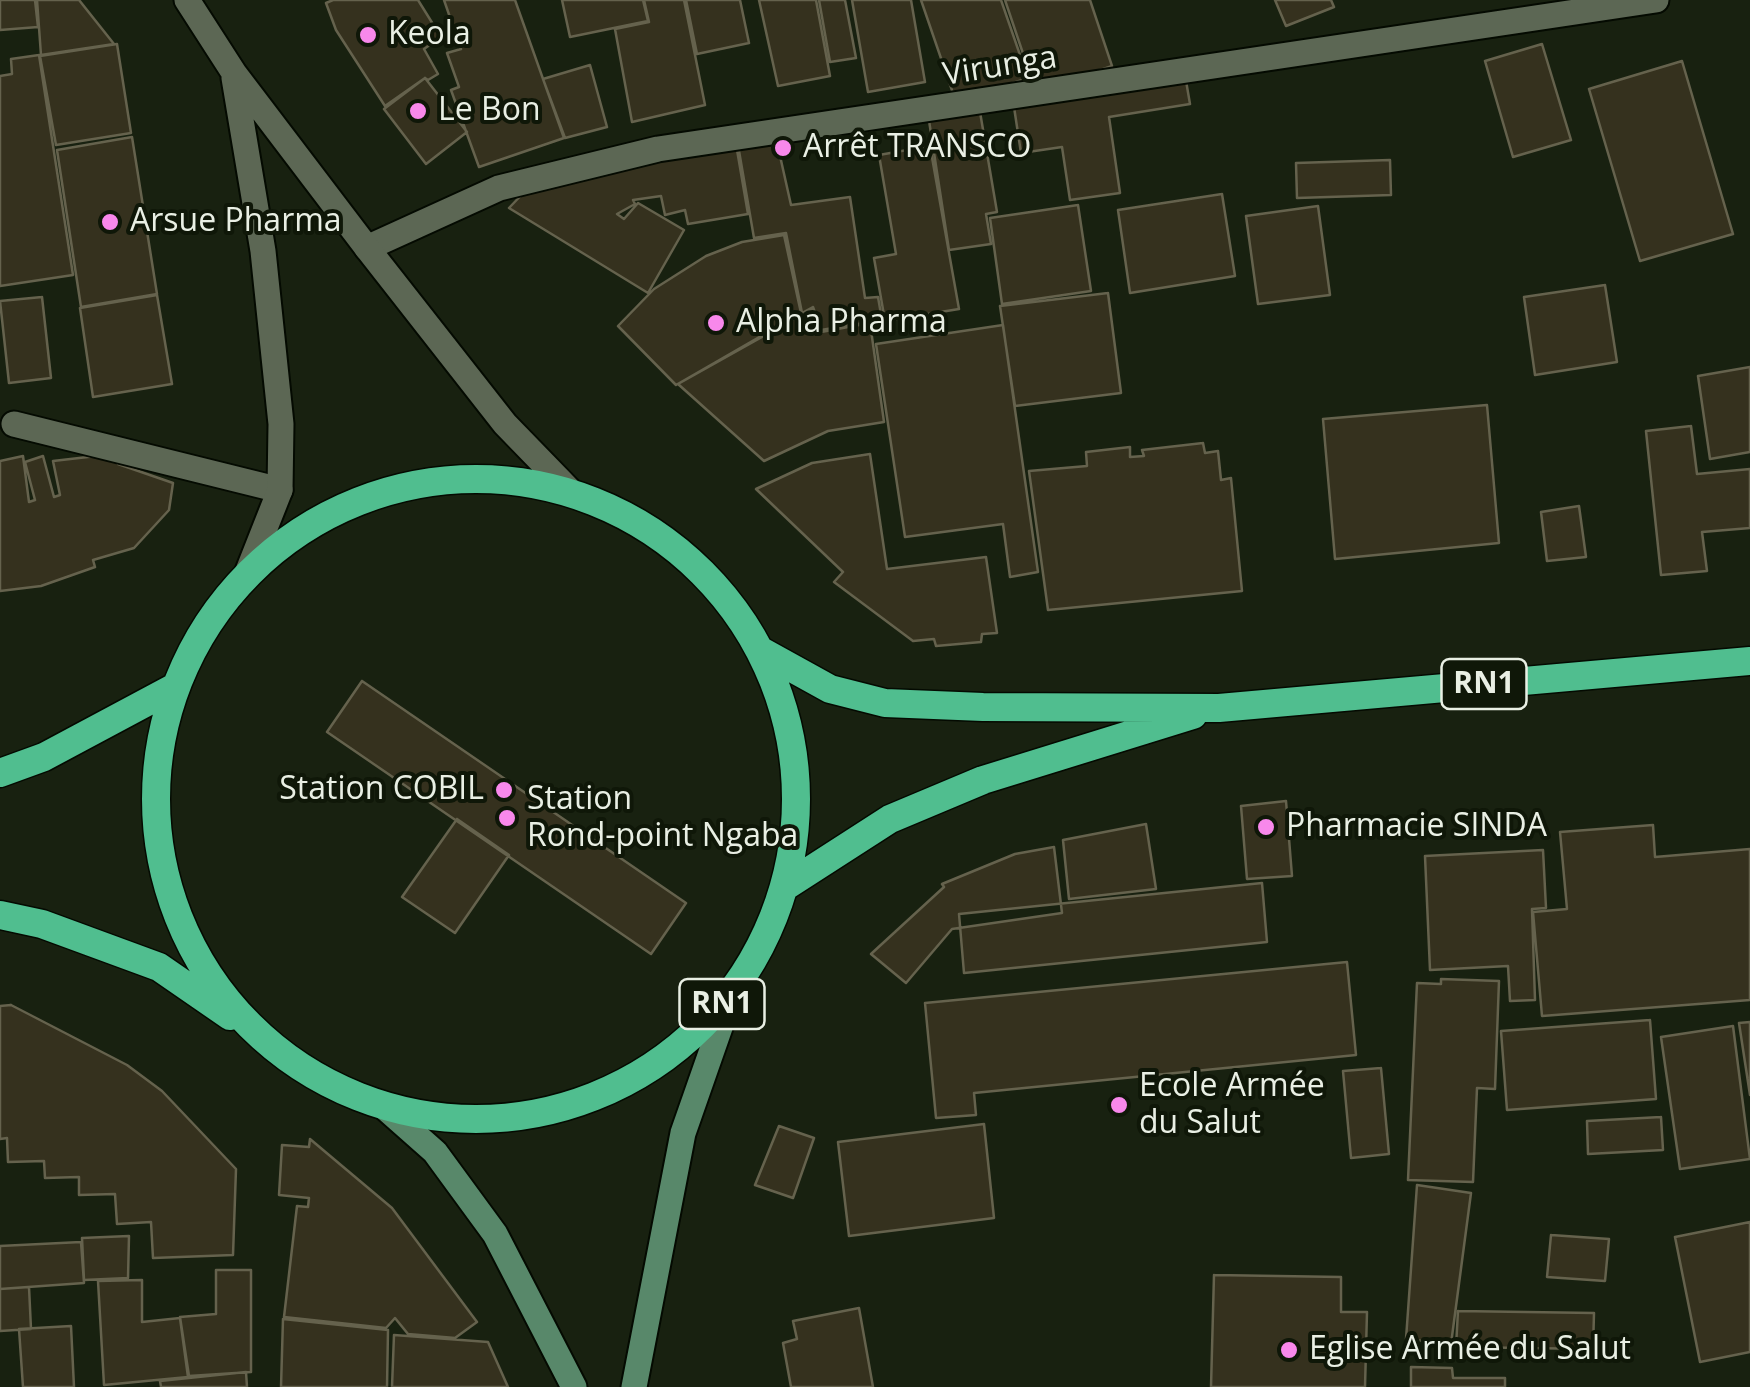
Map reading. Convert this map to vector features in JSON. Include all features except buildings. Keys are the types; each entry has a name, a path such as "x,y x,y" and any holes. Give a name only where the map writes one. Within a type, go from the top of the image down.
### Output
{"highway":[{"name":"RN1","path":"0,916 42,924 160,967 256,1034 338,1089 383,1106 438,1118 494,1119 548,1112 584,1100 651,1068 695,1034 732,993 767,936 786,886 799,806 790,726 763,652 728,598 684,552 630,518 572,493 495,481 456,480 398,489 342,508 292,538 246,576 205,628 175,688 160,742 154,798 159,855 174,910 198,962 256,1034"},
{"name":"RN1","path":"763,652 830,689 885,703 1218,708 1750,662"},
{"path":"0,774 44,757 175,688"},
{"name":"RN1","path":"786,886 890,819 983,780 1218,708"}],"main road":[{"path":"634,1387 682,1133 732,993"},
{"path":"383,1106 434,1152 495,1234 574,1387"}],"street":[{"path":"187,0 234,74 505,424 572,493"},
{"name":"Virunga","path":"368,248 498,188 658,150 1656,0"},
{"path":"234,74 265,270 281,424 280,490 246,576"},
{"path":"14,424 280,490"}],"place":[{"name":"Keola","path":"368,35"},
{"name":"Le Bon","path":"418,111"},
{"name":"Arrêt TRANSCO","path":"783,148"},
{"name":"Arsue Pharma","path":"110,222"},
{"name":"Alpha Pharma","path":"716,323"},
{"name":"Station COBIL","path":"504,790"},
{"name":"Station Rond-point Ngaba","path":"507,818"},
{"name":"Pharmacie SINDA","path":"1266,827"},
{"name":"Ecole Armée du Salut","path":"1119,1105"},
{"name":"Eglise Armée du Salut","path":"1289,1350"}]}
